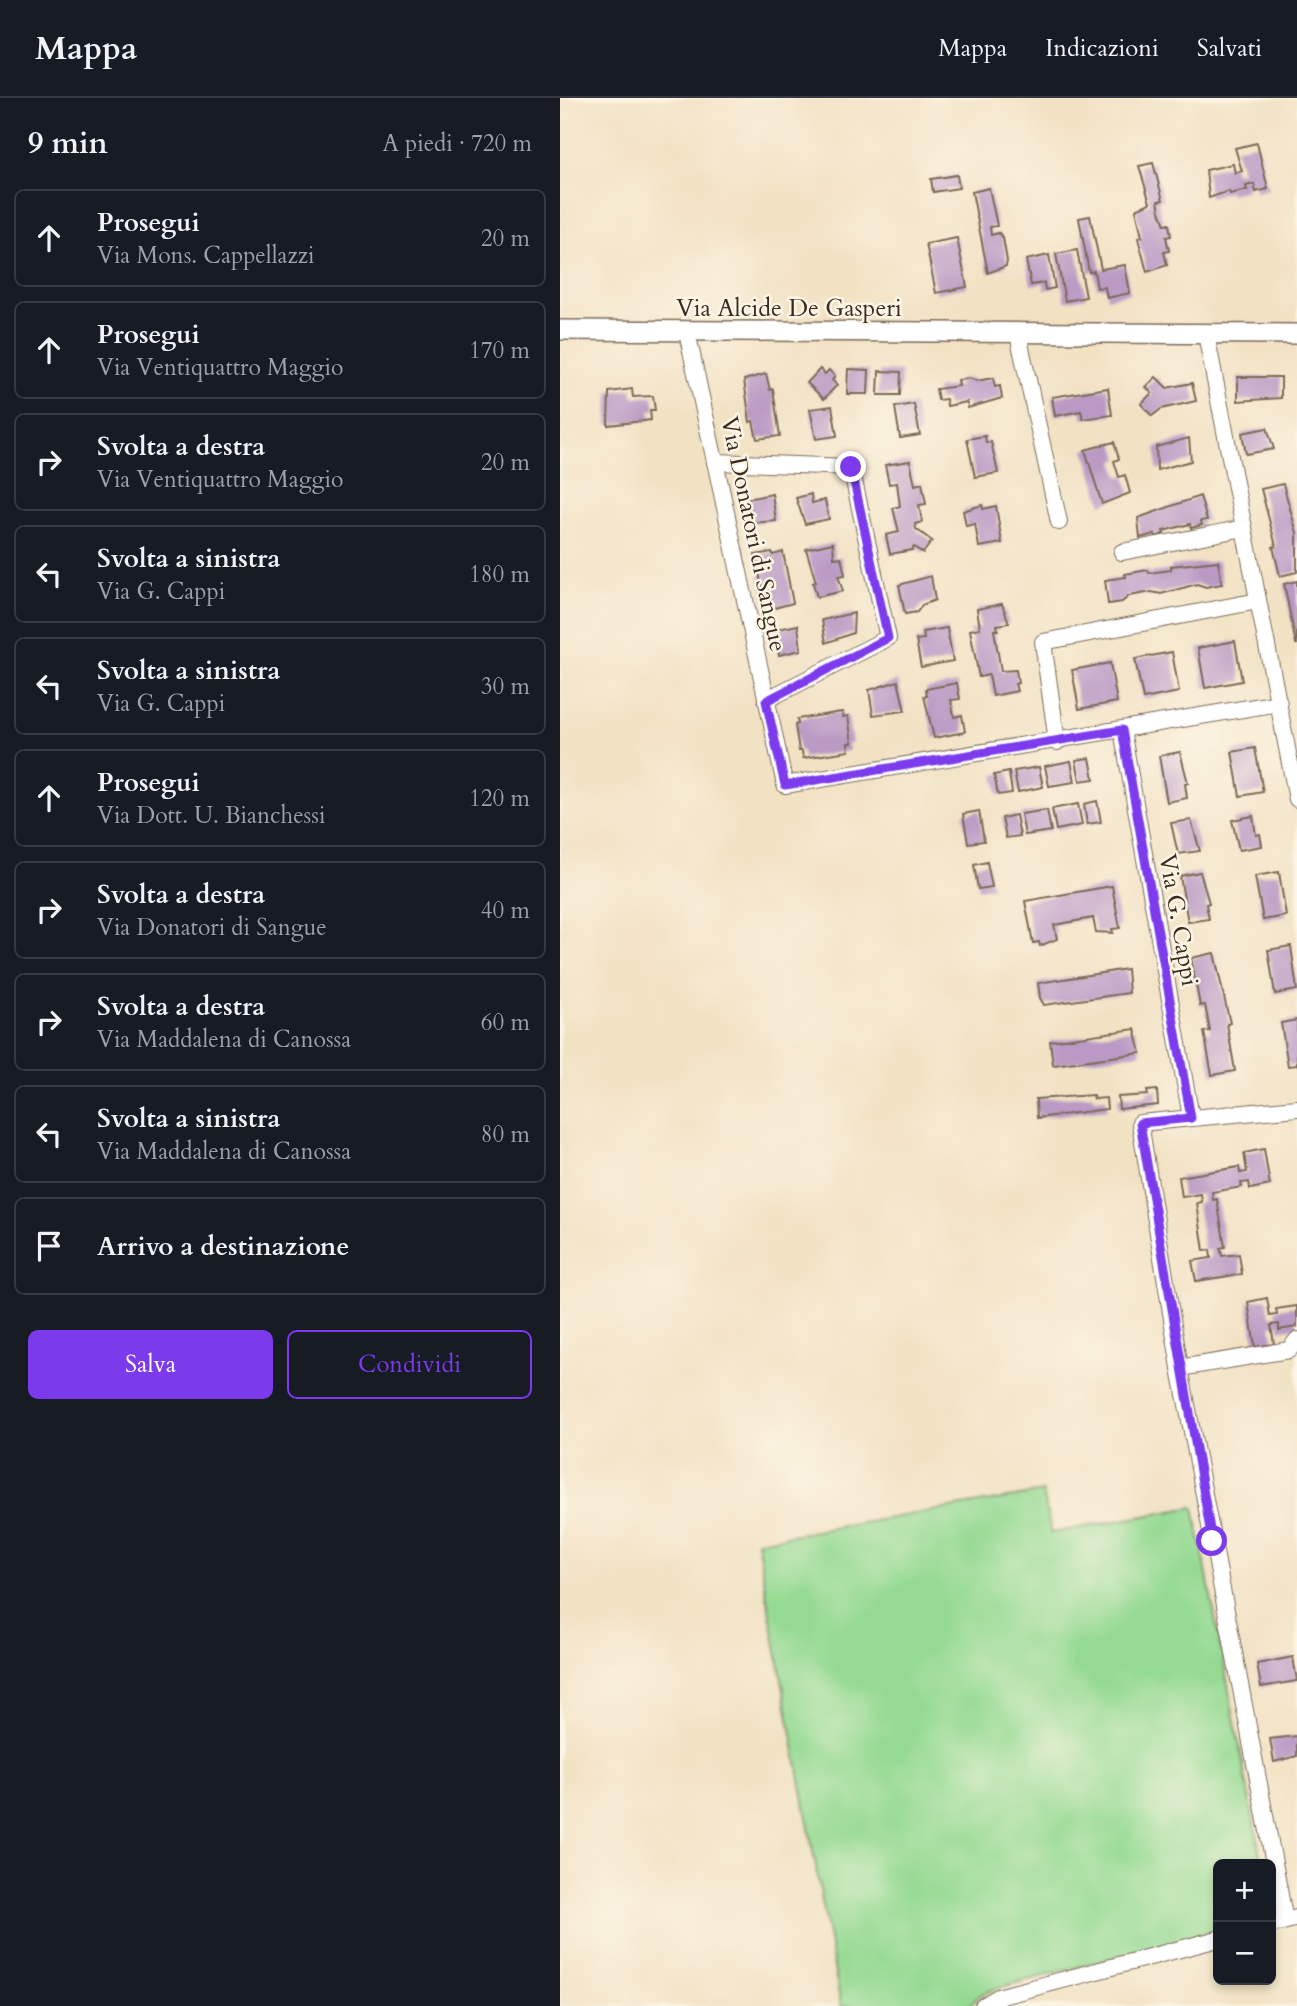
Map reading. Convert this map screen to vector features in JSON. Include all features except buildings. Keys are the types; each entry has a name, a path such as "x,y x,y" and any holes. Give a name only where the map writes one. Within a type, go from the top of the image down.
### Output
{"street":[{"name":"Via Alcide De Gasperi","path":"560,331 1297,334"},
{"name":"Via Donatori di Sangue","path":"687,332 785,785 1056,742"},
{"path":"1018,334 1059,522"},
{"path":"1206,334 1279,704 1292,741 1297,799"},
{"path":"715,462 851,467 874,572 888,638 766,701"},
{"path":"1122,552 1244,528"},
{"path":"1258,601 1043,642 1056,742 1279,704"},
{"name":"Via G. Cappi","path":"1122,730 1191,1118"},
{"path":"1284,1922 1180,1368 1140,1123 1297,1108"},
{"path":"1180,1368 1289,1350 1297,1340"},
{"path":"983,2006 1010,1994 1213,1940"}],"green space":[{"path":"1043,1492 1051,1533 1194,1507 1261,1859 1213,1859 1213,1931 997,1988 980,1995 969,2006 841,2006 757,1541"}],"route":[{"path":"851,467 888,638 766,701 785,785 1122,730 1191,1118 1140,1123 1180,1368 1212,1541"}]}
